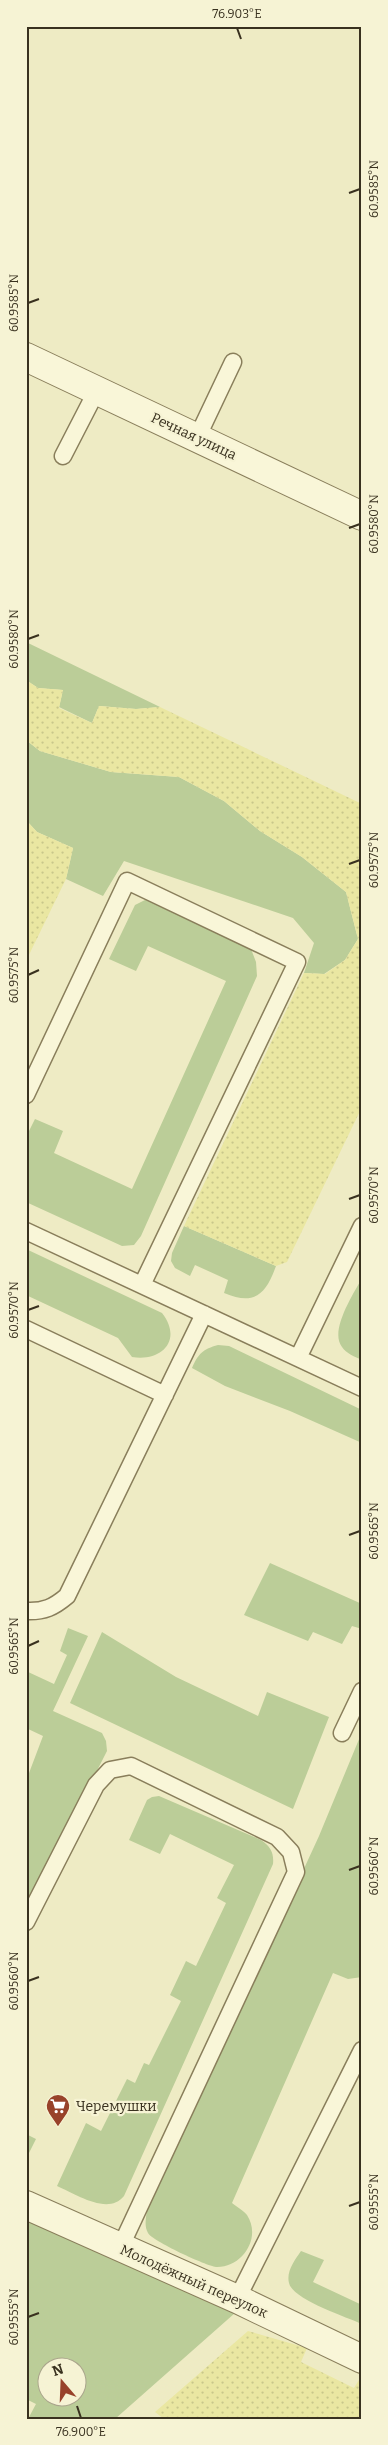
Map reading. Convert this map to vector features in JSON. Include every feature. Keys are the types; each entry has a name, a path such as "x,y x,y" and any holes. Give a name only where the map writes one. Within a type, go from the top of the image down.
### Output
{"street":[{"name":"Речная улица","path":"26,357 362,516"},
{"name":"Молодёжный переулок","path":"26,2205 237,2299 362,2358"}],"lane":[{"path":"197,438 232,362"},
{"path":"63,456 97,390"},
{"path":"26,1095 127,881 297,962 142,1285"},
{"path":"298,1358 362,1226"},
{"path":"26,1231 362,1388"},
{"path":"26,1611 40,1612 54,1606 67,1596 204,1314"},
{"path":"26,1330 165,1395"},
{"path":"342,1733 362,1691"},
{"path":"26,1922 96,1785 110,1770 131,1766 277,1838 291,1852 296,1872 120,2248"},
{"path":"237,2299 362,2050"}],"green space":[{"path":"26,642 160,707 136,709 99,706 92,723 59,707 63,690 38,688 26,680"},
{"path":"26,740 40,751 111,772 179,777 224,801 260,831 302,857 346,892 358,939 345,960 324,974 304,973 314,943 293,918 124,861 103,896 66,879 73,848 37,832 26,820"},
{"path":"145,900 156,902 251,949 256,962 257,976 141,1236 134,1245 122,1246 26,1202 26,1137 35,1119 63,1131 54,1153 132,1189 226,981 148,946 136,971 109,959 135,905"},
{"path":"184,1226 276,1266 268,1284 258,1295 251,1298 235,1297 224,1293 228,1280 195,1265 190,1276 175,1268 171,1261 172,1253"},
{"path":"26,1249 162,1313 168,1323 170,1332 170,1340 166,1347 152,1356 143,1358 132,1357 118,1338 26,1295"},
{"path":"362,1278 362,1360 351,1355 342,1347 339,1340 339,1332 344,1312"},
{"path":"218,1345 229,1346 362,1410 362,1443 290,1411 225,1386 192,1368 196,1359 202,1353 208,1348"},
{"path":"270,1563 362,1604 362,1629 352,1626 342,1644 313,1632 308,1641 244,1615"},
{"path":"68,1628 88,1636 53,1711 102,1733 106,1741 107,1751 26,1910 26,1781 43,1736 26,1728 26,1671 54,1684 67,1655 60,1651"},
{"path":"102,1632 176,1677 258,1716 267,1692 329,1717 293,1809 70,1703"},
{"path":"362,1732 362,1977 348,1979 333,1973 232,2203 247,2215 251,2224 251,2242 247,2250 234,2263 225,2266 211,2266 180,2253 152,2237 146,2228 147,2210 319,1836"},
{"path":"159,1796 261,1840 271,1850 273,1864 124,2196 117,2202 101,2204 82,2198 57,2186 86,2123 101,2131 127,2079 135,2083 144,2063 149,2065 181,2001 170,1995 186,1961 196,1966 226,1903 217,1898 234,1865 170,1834 160,1854 129,1840 147,1800"},
{"path":"26,2134 36,2139 26,2159"},
{"path":"26,2219 235,2313 115,2419 28,2419 36,2404 26,2399"},
{"path":"301,2251 324,2260 313,2282 362,2305 362,2324 309,2301 292,2289 288,2279 289,2274"}],"sand":[{"path":"26,680 38,688 63,690 59,708 92,723 99,706 136,709 160,707 362,804 362,1107 287,1262 276,1266 184,1226 304,973 325,974 345,960 358,939 346,892 302,857 260,831 224,801 179,777 111,772 40,751 26,740"},
{"path":"26,820 37,832 73,848 66,879 26,961"},
{"path":"248,2331 307,2348 301,2362 354,2388 362,2375 362,2419 164,2419 155,2412"}],"place":[{"name":"Черемушки","path":"58,2127"}]}
